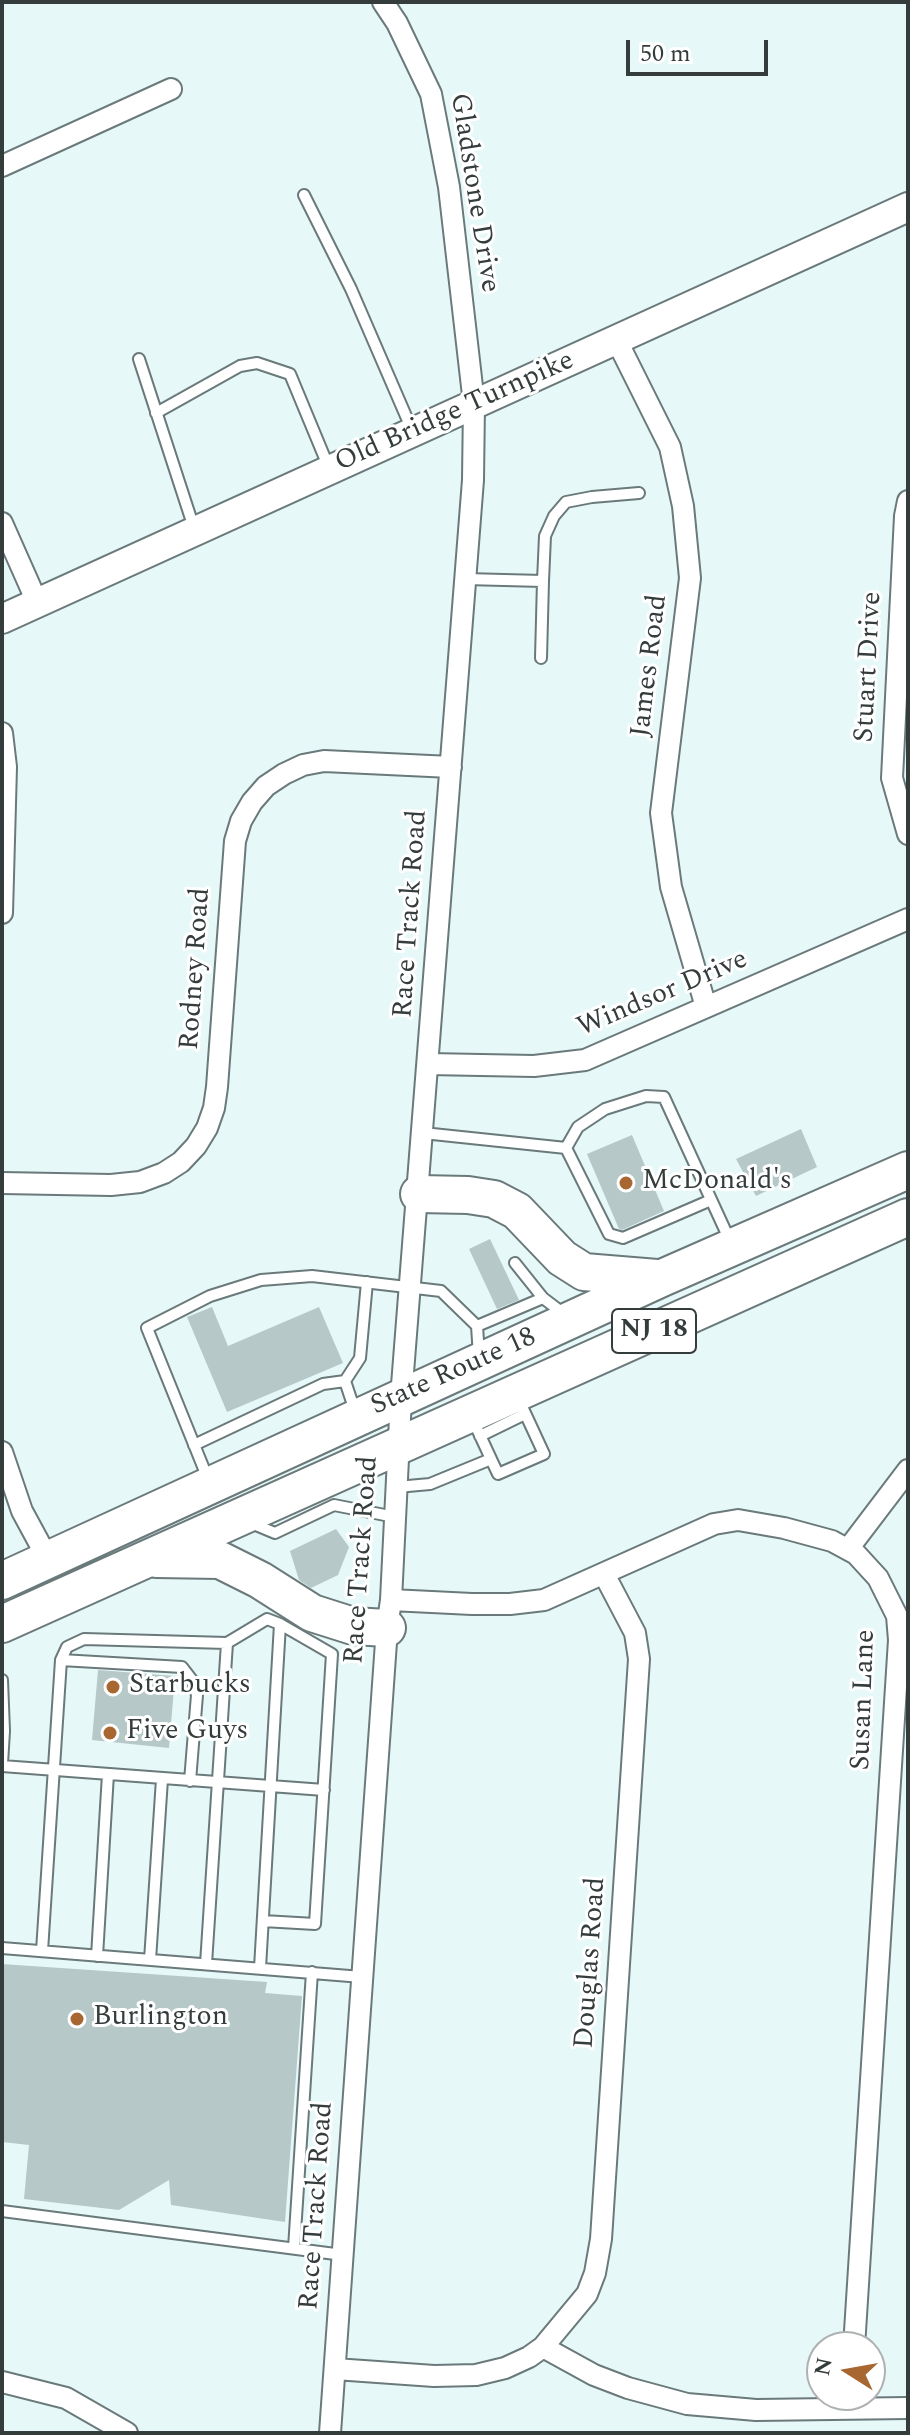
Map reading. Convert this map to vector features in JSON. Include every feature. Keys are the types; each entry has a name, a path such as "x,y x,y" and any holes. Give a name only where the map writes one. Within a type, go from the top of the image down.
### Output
{"highway":[{"name":"State Route 18","path":"2,1581 662,1278 908,1170"},
{"path":"419,1194 494,1199 517,1211 562,1258 584,1272 662,1278"},
{"name":"State Route 18","path":"2,1624 238,1517 337,1488 399,1444 475,1424 908,1217"},
{"path":"146,1559 220,1560 260,1580 312,1613 353,1626 389,1614"}],"street":[{"name":"Gladstone Drive","path":"383,2 397,23 431,94 449,187 474,404"},
{"path":"2,166 171,89"},
{"name":"Old Bridge Turnpike","path":"2,619 908,207"},
{"name":"James Road","path":"616,339 670,447 683,506 690,578 661,813 671,887 706,1007"},
{"name":"Race Track Road","path":"330,2433 389,1614 401,1398 473,480 474,404"},
{"name":"Stuart Drive","path":"908,501 892,778 908,834"},
{"path":"2,523 37,602"},
{"path":"2,733 6,767 2,913"},
{"name":"Rodney Road","path":"2,1183 111,1185 140,1182 164,1173 181,1162 196,1146 207,1128 217,1087 235,841 241,821 266,786 303,765 324,761 451,767"},
{"name":"Windsor Drive","path":"428,1064 534,1066 585,1060 908,919"},
{"path":"2,1452 22,1511 48,1559"},
{"path":"848,1549 908,1470"},
{"name":"Susan Lane","path":"389,1614 544,1600 714,1524 738,1520 832,1541 856,1554 878,1578 897,1616 899,1640 855,2331"},
{"name":"Douglas Road","path":"543,2347 587,2294 595,2273 601,2239 639,1659 635,1633 604,1574"},
{"path":"335,2369 434,2376 476,2375 505,2368 543,2347 594,2375 687,2404 756,2410 806,2406"},
{"path":"2,2382 66,2398 127,2433"},
{"path":"886,2406 908,2408"},
{"path":"87,2433 99,2415"}],"lane":[{"path":"304,195 351,289 412,432"},
{"path":"139,359 195,530"},
{"path":"156,413 240,366 257,363 290,374 329,470"},
{"path":"541,658 545,536 554,516 566,502 639,493"},
{"path":"465,579 543,581"},
{"path":"566,1148 578,1127 605,1109 646,1096 664,1097 733,1247"},
{"path":"423,1133 566,1148"},
{"path":"566,1148 609,1234 623,1238 711,1200"},
{"path":"515,1263 543,1298 572,1320"},
{"path":"210,1485 147,1328 210,1296 261,1280 312,1276 441,1291 477,1326 479,1362"},
{"path":"194,1445 323,1384 345,1381 360,1358 367,1282"},
{"path":"477,1326 543,1298"},
{"path":"345,1381 357,1417"},
{"path":"475,1424 498,1474 544,1454 520,1403"},
{"path":"397,1487 430,1484 491,1459"},
{"path":"238,1517 275,1533 337,1488 395,1517"},
{"path":"42,1951 61,1660 67,1647 84,1639 227,1643 267,1619 332,1654 315,1924 263,1921"},
{"path":"260,1968 280,1624"},
{"path":"206,1964 227,1643"},
{"path":"61,1660 182,1667 192,1680 197,1695 190,1781"},
{"path":"2,1680 2,1765 324,1790"},
{"path":"97,1956 108,1774"},
{"path":"150,1960 162,1779"},
{"path":"2,1948 362,1977"},
{"path":"294,2248 312,1972"},
{"path":"2,2211 343,2255"}],"building":[{"path":"801,1129 817,1167 756,1196 736,1159"},
{"name":"McDonald's","path":"632,1135 664,1211 622,1230 587,1154"},
{"path":"490,1239 519,1300 497,1309 469,1249"},
{"path":"212,1307 228,1346 319,1307 343,1363 227,1412 187,1317"},
{"path":"336,1529 349,1547 338,1575 311,1588 299,1580 290,1551"},
{"path":"98,1670 175,1676 169,1748 92,1740"},
{"path":"2,1964 267,1982 265,1993 302,1996 285,2222 171,2205 169,2180 119,2210 24,2199 29,2145 2,2142"}],"place":[{"name":"McDonald's","path":"626,1183"},
{"name":"Starbucks","path":"113,1687"},
{"name":"Five Guys","path":"110,1733"},
{"name":"Burlington","path":"77,2019"}]}
